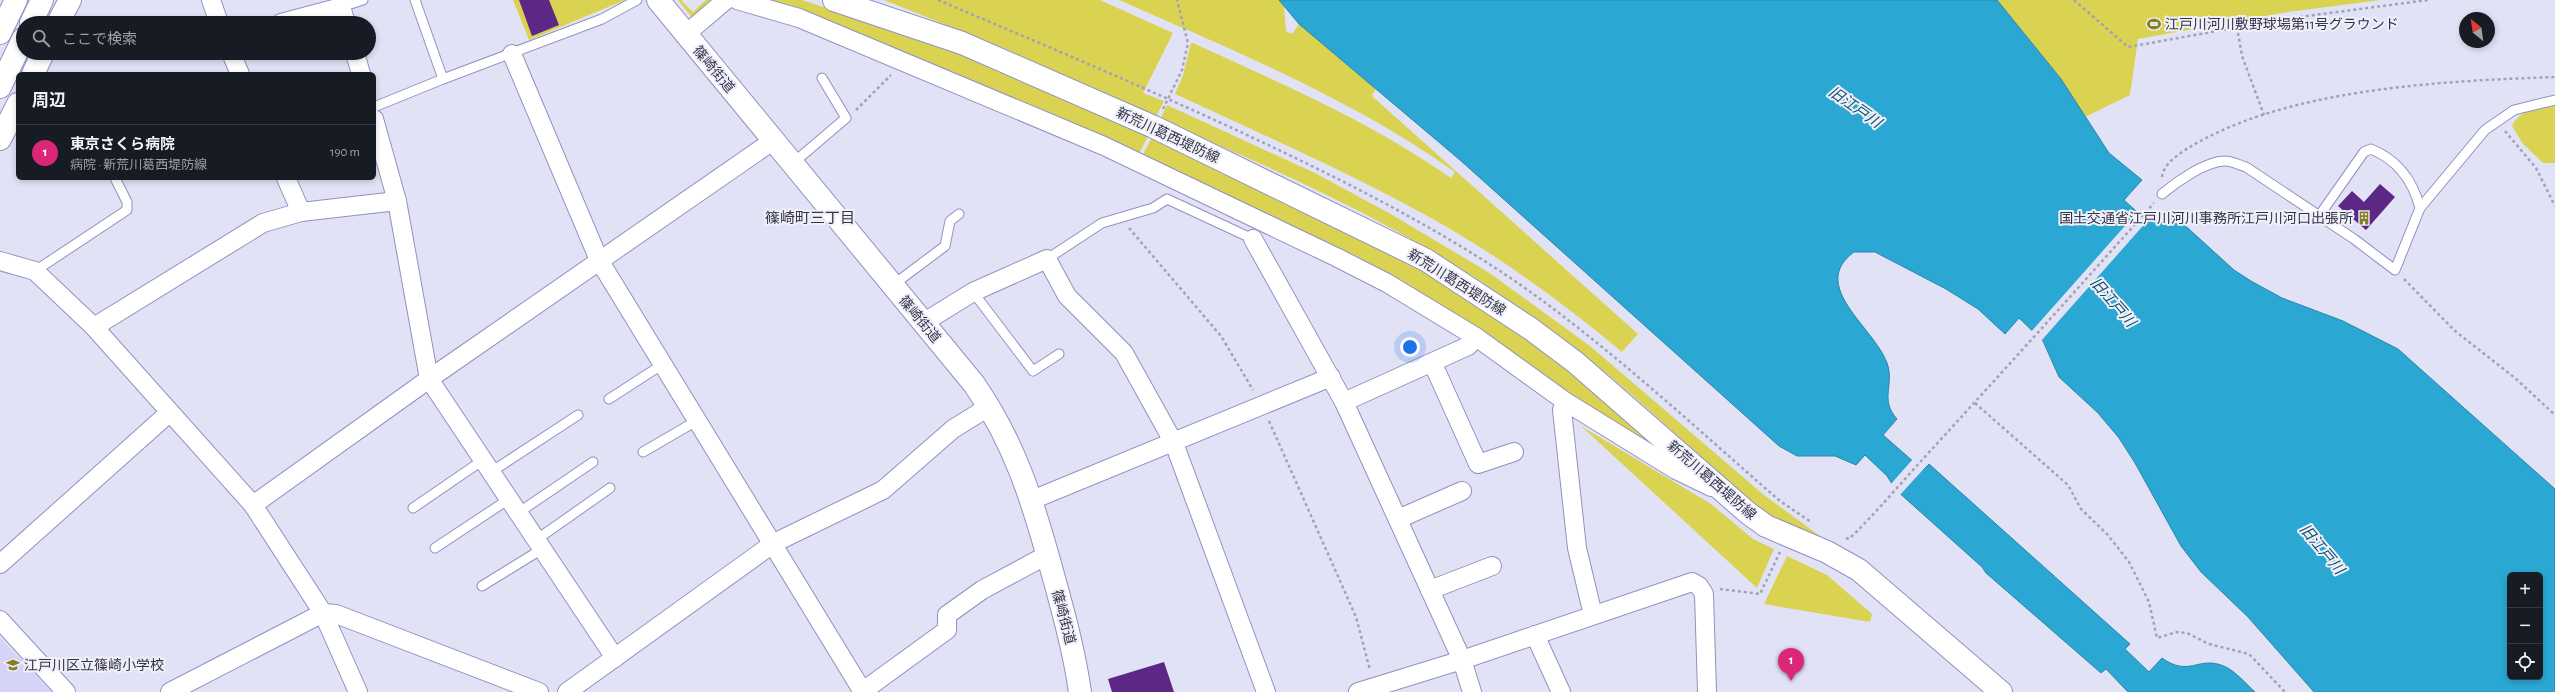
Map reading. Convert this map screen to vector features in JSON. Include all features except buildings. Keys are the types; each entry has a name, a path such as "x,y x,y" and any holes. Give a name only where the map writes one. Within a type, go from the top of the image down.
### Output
{"main road":[{"path":"0,32 16,0"},
{"path":"34,16 42,0"},
{"path":"62,16 70,0"},
{"name":"篠崎街道","path":"658,0 990,406 1001,425 1032,500 1074,655 1080,692"},
{"name":"新荒川葛西堤防線","path":"834,0 962,43 1161,131 1426,260 1525,324 1575,362 1646,422 1724,494 1766,526 1827,552 1859,570 2001,692"},
{"path":"0,87 16,54"},
{"path":"0,139 16,108"}],"street":[{"path":"211,0 217,16"},
{"path":"686,34 726,0"},
{"path":"737,0 799,18 1144,164 1387,283 1476,337 1566,402 1676,470 1724,494"},
{"path":"512,54 599,260 774,543 863,691 948,630 947,615 982,590 1047,555"},
{"path":"234,60 239,72"},
{"path":"357,60 360,72"},
{"path":"376,126 397,201 429,379 615,658"},
{"path":"253,505 429,379 774,140"},
{"path":"287,180 301,212"},
{"path":"94,327 263,223 301,212 397,201"},
{"path":"1253,239 1344,402 1462,660 1472,692"},
{"path":"923,323 973,292 1047,259 1067,296 1124,353 1174,443 1266,692"},
{"path":"0,261 35,271 94,327 169,413 253,505 323,613 358,692"},
{"path":"1344,402 1433,364 1468,346 1476,337"},
{"path":"1433,364 1478,464 1514,452"},
{"path":"1032,500 1174,443 1331,377"},
{"path":"1566,402 1562,410 1577,548 1593,615"},
{"path":"567,692 774,543 883,490 953,429 990,406"},
{"path":"0,564 169,413"},
{"path":"1398,519 1462,491"},
{"path":"1430,590 1492,566"},
{"path":"1366,689 1462,660 1695,582 1704,594 1708,692"},
{"path":"170,692 323,613 336,614 539,692"},
{"path":"0,620 66,692"},
{"path":"1535,635 1561,692"}],"lane":[{"path":"344,15 363,0"},
{"path":"415,0 444,79"},
{"path":"376,106 602,19 637,0"},
{"path":"792,164 846,118 822,78"},
{"path":"2162,194 2184,177 2224,161 2246,167 2319,216 2395,270 2420,208 2485,130 2514,110 2555,100"},
{"path":"2319,216 2364,152 2372,149 2378,152 2408,176 2414,188 2420,208"},
{"path":"35,271 127,210 127,202 116,180"},
{"path":"1047,259 1102,222 1153,208 1167,199 1253,239"},
{"path":"892,286 945,246 950,221 960,214"},
{"path":"973,292 1033,371 1059,354"},
{"path":"609,399 663,364"},
{"path":"413,508 578,414"},
{"path":"643,452 698,420"},
{"path":"435,548 593,462"},
{"path":"482,586 539,545 610,488"}],"path":[{"path":"1165,104 1182,70 1188,43 1177,0"},
{"path":"2074,0 2128,47 2300,16 2428,0"},
{"path":"2237,27 2242,56 2264,115"},
{"path":"846,118 888,79 902,61"},
{"path":"1843,538 1849,539 1885,501 1932,448 2031,342 2162,194 2162,174 2165,167 2183,152 2230,126 2264,115 2332,98 2453,82 2555,77"},
{"path":"2497,121 2514,144 2536,168 2555,206"},
{"path":"1119,217 1221,336 1262,406 1356,617 1366,689"},
{"path":"2395,270 2455,331 2514,378 2555,415"},
{"path":"1975,403 2068,485 2081,509 2107,534 2129,562 2149,602 2153,629 2157,638 2177,632 2187,633 2209,644 2249,654 2285,692"},
{"path":"1714,588 1760,594 1782,549"}],"shaded area":[{"path":"513,0 625,0 529,40"},
{"path":"678,0 681,0 693,12 706,0 717,0 694,20"},
{"path":"756,0 802,0 968,55 1148,136 1138,156"},
{"path":"884,0 1100,0 1173,33 1143,93 1164,101 1156,117 1001,47"},
{"path":"1119,0 1279,0 1284,6 1286,31 1292,34 1299,24 1376,88 1372,96 1638,334 1622,352 1530,280 1431,218 1336,169 1175,94 1183,75 1191,43 1193,43 1358,121 1421,158 1451,178 1455,172 1375,121 1291,77"},
{"path":"1997,0 2381,0 2288,12 2138,39 2130,95 2085,117 2061,79"},
{"path":"1167,105 1315,173 1389,213 1488,272 1590,346 1764,495 1824,539 1803,533 1782,523 1761,510 1720,477 1668,427 1619,384 1543,324 1463,270 1427,248 1353,208 1237,153 1160,120"},
{"path":"2555,106 2555,163 2543,163 2523,144 2512,126 2519,116 2530,110"},
{"path":"1152,137 1425,270 1509,324 1578,375 1679,463 1582,407 1513,356 1141,158"},
{"path":"1581,426 1711,504 1753,539 1774,549 1757,588"},
{"path":"1787,556 1827,575 1872,614 1870,622 1764,604"},
{"name":"江戸川区立篠崎小学校","path":"0,638 52,692 0,692"}],"water":[{"name":"旧江戸川","path":"1279,0 1997,0 2061,79 2109,153 2142,180 2124,200 2147,221 2156,221 2168,210 2234,270 2251,281 2282,298 2343,321 2398,349 2555,489 2555,692 2314,692 2248,617 2201,572 2181,546 2135,463 2119,438 2098,413 2059,377 2043,341 2019,318 2005,334 1978,309 1946,289 1875,252 1854,252 1842,265 1838,279 1841,293 1848,307 1880,349 1887,363 1889,371 1889,405 1897,419 1883,435 1923,470 1929,464 2130,644 2125,649 2149,672 2162,658 2179,666 2213,663 2226,667 2255,692 2128,692 2106,669 2101,673 1986,573 1982,567 1896,490 1887,476 1865,455 1856,465 1835,456 1797,456 1779,446 1460,160 1299,24"}],"pier":[{"path":"2139,210 2149,219 2041,341 2031,332"},
{"path":"1913,459 1923,467 1930,462 1899,496 1890,485"}],"place":[{"name":"江戸川河川敷野球場第11号グラウンド","path":"2154,24"},
{"name":"国土交通省江戸川河川事務所江戸川河口出張所","path":"2364,218"},
{"name":"江戸川区立篠崎小学校","path":"13,665"},
{"name":"東京さくら病院","path":"1791,681"}],"district":[{"name":"篠崎町三丁目","path":"810,218"}]}
